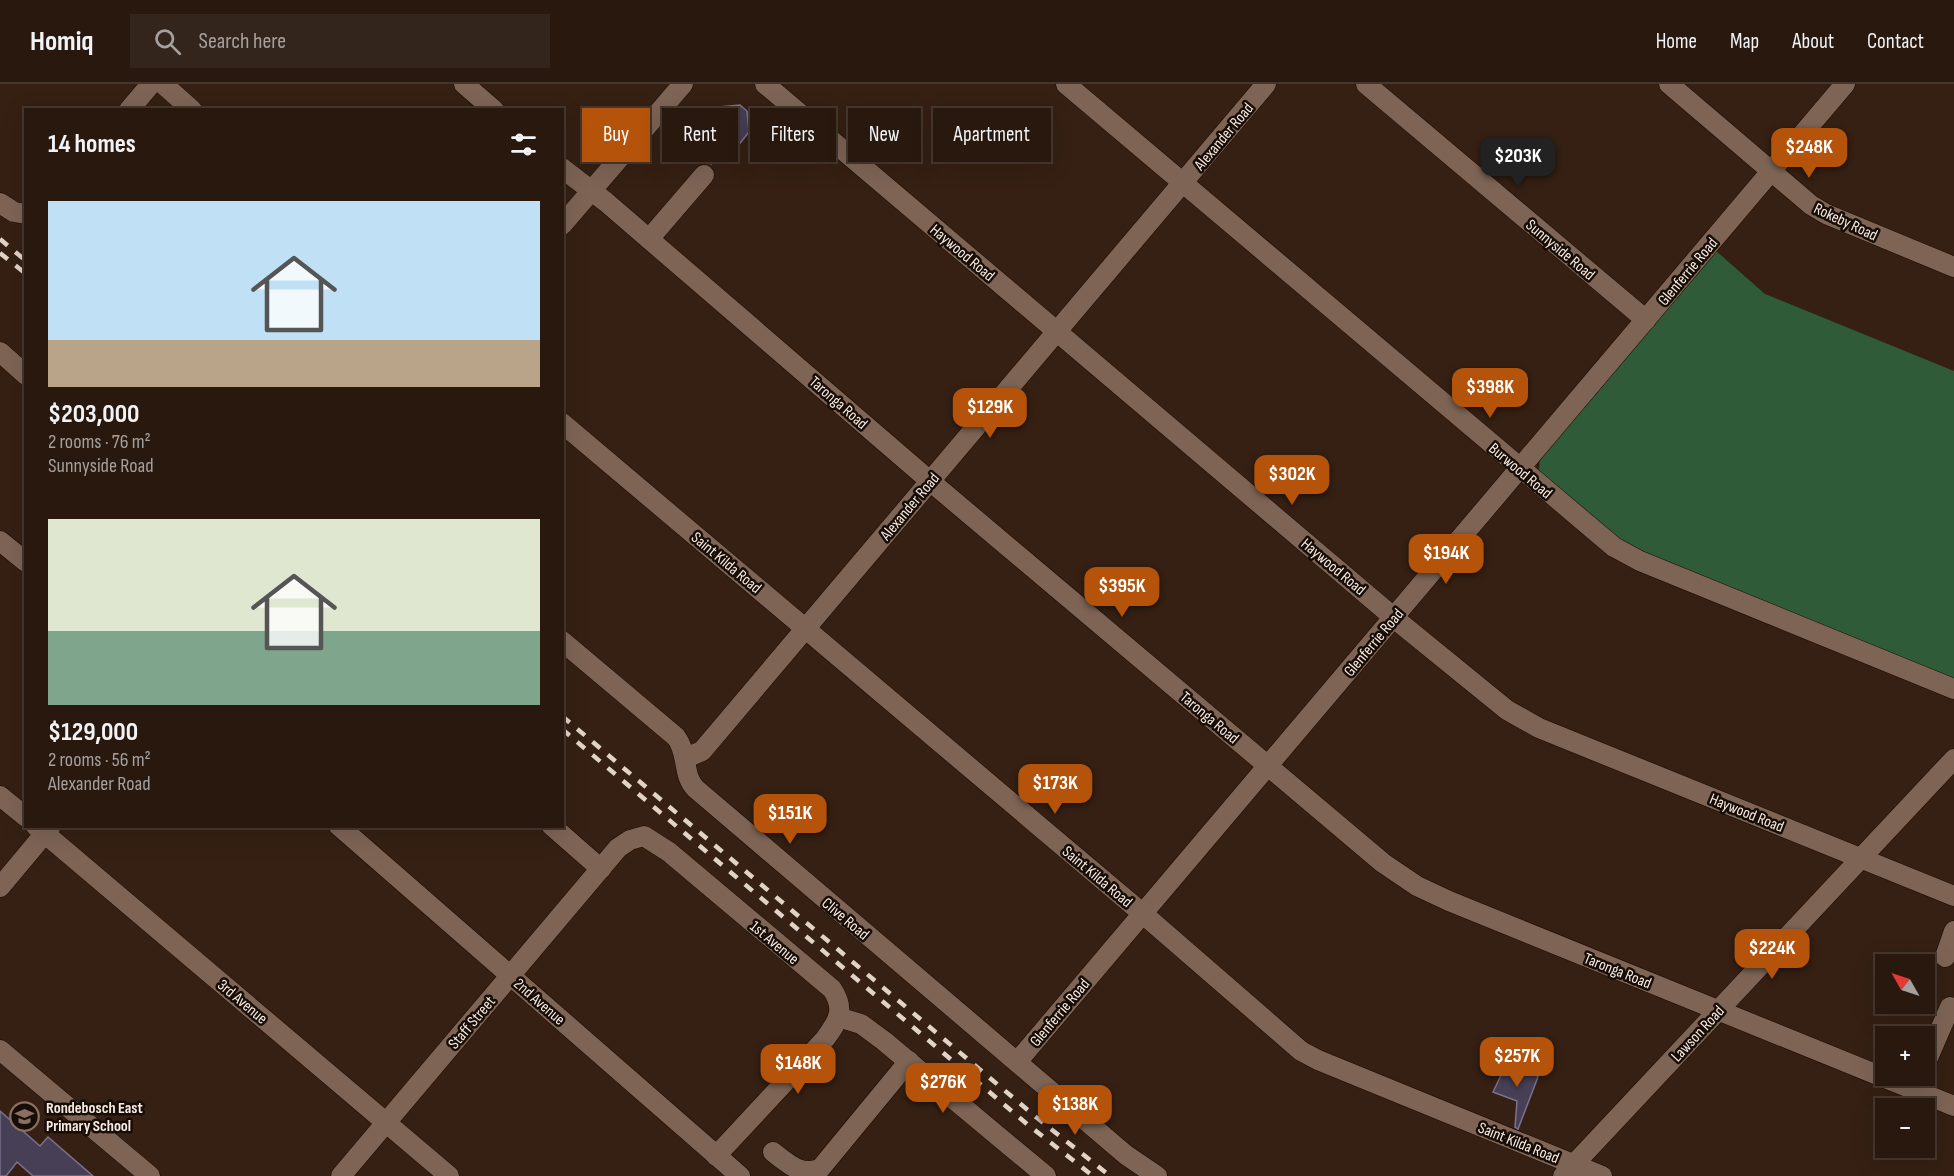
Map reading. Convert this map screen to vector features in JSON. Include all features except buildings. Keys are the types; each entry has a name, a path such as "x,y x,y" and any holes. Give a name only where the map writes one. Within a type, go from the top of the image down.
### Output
{"street":[{"path":"131,108 151,84"},
{"path":"163,84 190,108"},
{"path":"465,84 492,108"},
{"path":"564,223 682,84"},
{"name":"Haywood Road","path":"765,84 1394,618 1507,710 1528,723 1954,896"},
{"name":"Burwood Road","path":"1066,84 1604,540 1640,561 1954,689"},
{"name":"Alexander Road","path":"686,758 702,751 1266,84"},
{"name":"Sunnyside Road","path":"1366,84 1646,320"},
{"name":"Rokeby Road","path":"1669,84 1811,205 1826,214 1954,267"},
{"name":"Glenferrie Road","path":"1017,1062 1845,84"},
{"name":"Taronga Road","path":"564,170 649,239 930,481 1268,766 1383,862 1417,886 1460,906 1718,1011 1875,1068"},
{"path":"649,239 704,175"},
{"path":"0,202 14,212 24,214"},
{"path":"0,352 24,373"},
{"name":"Saint Kilda Road","path":"564,425 1310,1056 1569,1170 1602,1176"},
{"path":"0,541 24,560"},
{"name":"Clive Road","path":"564,643 670,731 679,742 686,758 689,781 696,789 1126,1155 1157,1176"},
{"name":"Lawson Road","path":"1569,1170 1954,759"},
{"path":"0,796 24,815"},
{"name":"2nd Avenue","path":"341,828 740,1176"},
{"path":"554,828 601,869"},
{"path":"0,887 44,829"},
{"name":"3rd Avenue","path":"44,829 449,1176"},
{"name":"1st Avenue","path":"601,869 618,848 630,840 644,836 657,843 832,989 838,999 840,1011 838,1017"},
{"name":"Staff Street","path":"341,1176 601,869"},
{"path":"1945,957 1954,931"},
{"path":"1935,1042 1950,1007"},
{"path":"716,1156 825,1039 836,1024 838,1017 861,1024 909,1062 1038,1174"},
{"path":"0,1050 150,1176"},
{"path":"773,1152 796,1171 805,1175 813,1174 820,1169 909,1062"},
{"name":"Taronga Road","path":"1923,1086 1954,1106"}],"green space":[{"path":"1715,250 1765,294 1954,371 1954,680 1629,547 1541,476 1540,459"}],"railway":[{"path":"0,239 24,259"},
{"path":"0,253 24,272"},
{"path":"564,718 1036,1117 1110,1176"},
{"path":"564,731 1027,1124 1093,1176"}],"place":[{"name":"Rondebosch East Primary School","path":"25,1116"}]}
